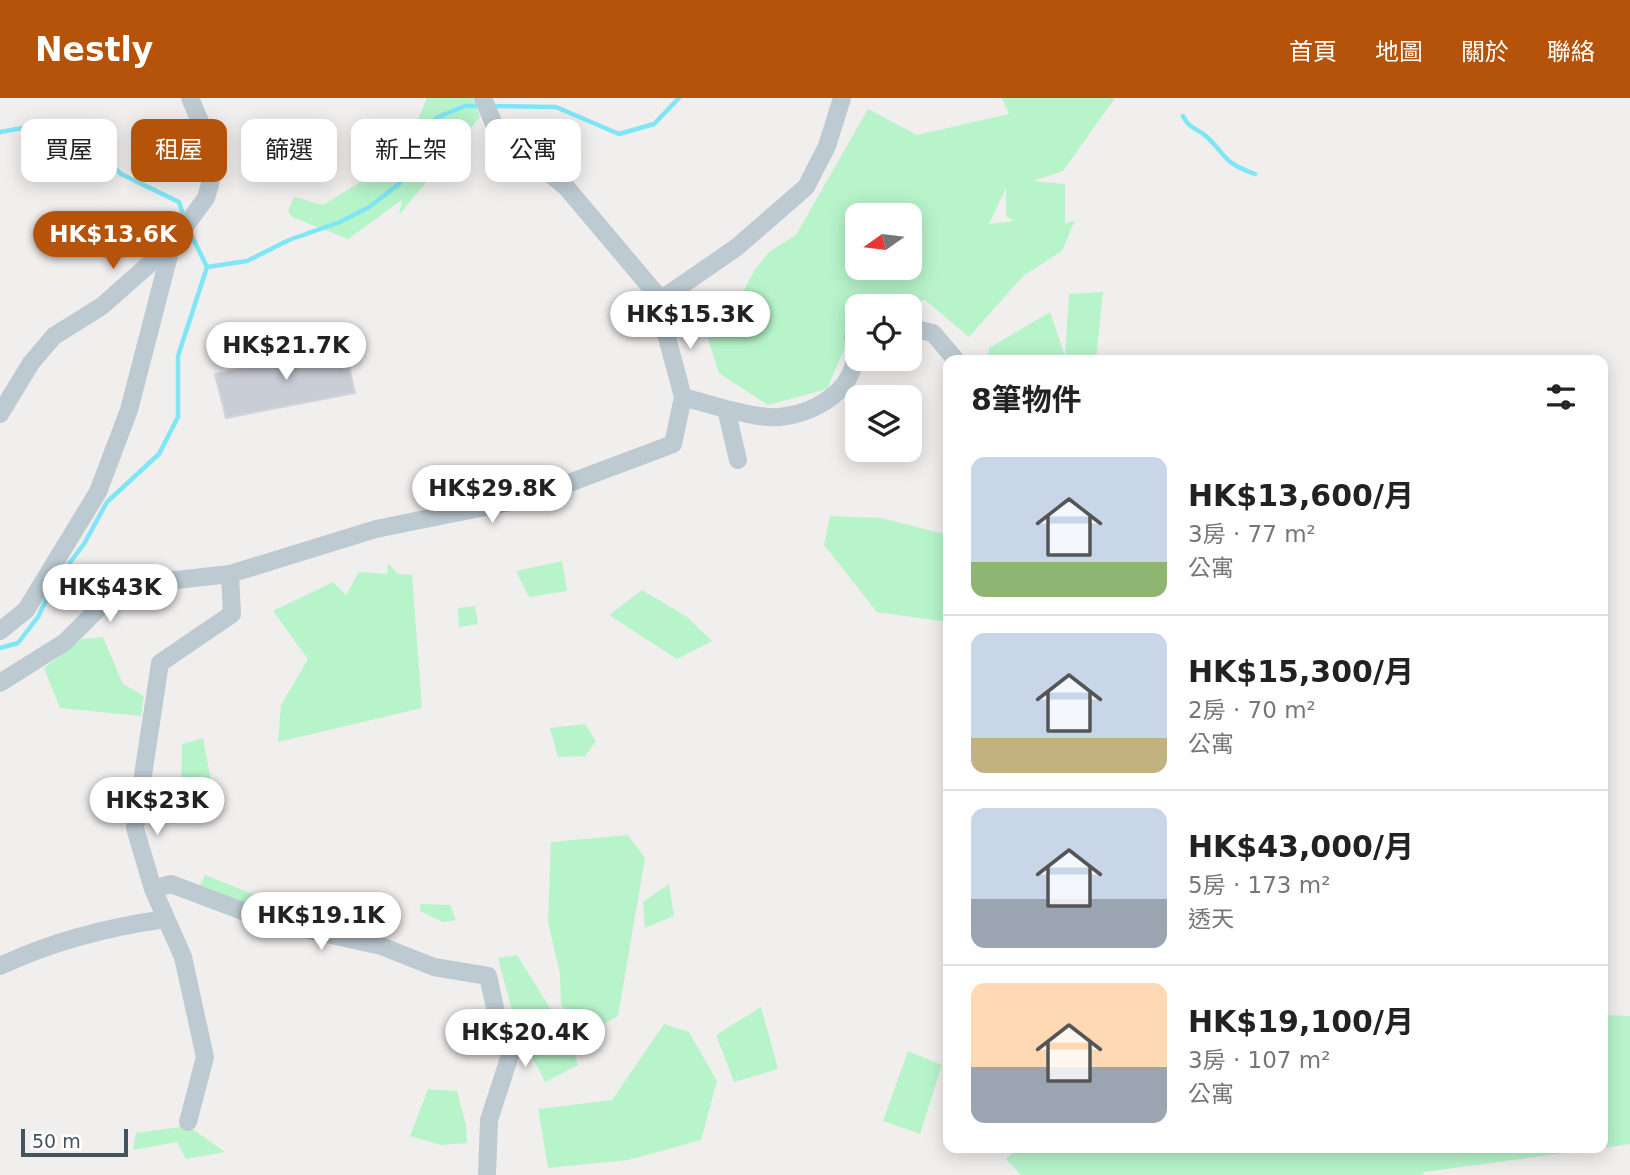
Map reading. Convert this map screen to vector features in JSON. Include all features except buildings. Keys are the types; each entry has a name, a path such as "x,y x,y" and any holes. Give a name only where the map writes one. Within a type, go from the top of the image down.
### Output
{"street":[{"path":"0,414 31,363 54,336 103,306 172,244 206,198 214,170 213,152 190,98"},
{"path":"483,98 496,129 566,187 668,308"},
{"path":"0,683 65,642 113,594 167,581 230,574 376,529 529,498 673,444 683,397 666,334 669,294 737,247 806,187 827,146 842,98"},
{"path":"0,631 26,610 98,492 129,410 172,244"},
{"path":"922,331 933,333 952,355"},
{"path":"683,397 726,409 779,417 817,407 846,387 851,371"},
{"path":"726,409 738,460"},
{"path":"188,1122 205,1057 183,957 153,889 135,828 160,663 232,614 230,574"},
{"path":"153,889 171,884 269,920 382,946 434,967 488,976 499,1026 515,1040 489,1120 487,1175"},
{"path":"0,966 30,952 116,925 166,919"}],"green space":[{"path":"427,98 473,98 480,117 471,128 471,119 418,119"},
{"path":"1002,98 1115,98 1063,171 1033,181 1065,184 1065,224 1075,220 1062,251 1023,276 969,337 925,300 922,301 922,294 845,294 845,348 827,389 768,405 719,373 706,333 734,310 754,271 769,252 796,235 868,109 917,135 1009,114","holes":["1006,188 1006,216 1014,221 989,224"]},
{"path":"426,182 399,215 402,200 348,239 292,217 288,211 294,197 323,205 359,183"},
{"path":"1103,292 1097,355 1065,355 1069,294"},
{"path":"1050,312 1065,355 988,355 989,348"},
{"path":"830,516 881,518 943,534 943,621 877,612 824,545"},
{"path":"562,561 567,591 529,597 516,571"},
{"path":"388,563 398,574 412,575 422,708 278,742 281,705 308,659 273,611 333,582 346,595 359,572 387,574"},
{"path":"642,590 687,617 712,641 677,659 609,615"},
{"path":"475,606 478,624 459,627 458,608"},
{"path":"103,637 123,684 144,696 141,716 60,708 44,668 82,639"},
{"path":"585,724 596,741 585,756 558,757 550,728"},
{"path":"203,738 216,807 181,810 182,744"},
{"path":"628,835 645,858 618,1016 588,1033 561,1005 560,974 548,922 551,842"},
{"path":"205,875 298,912 294,922 198,889"},
{"path":"669,884 674,916 645,928 643,902"},
{"path":"420,904 450,905 456,920 443,922 420,911"},
{"path":"517,955 571,1042 578,1065 545,1082 516,1025 498,958"},
{"path":"761,1007 778,1069 734,1082 716,1035"},
{"path":"1608,1015 1630,1016 1630,1144 1608,1147"},
{"path":"664,1024 689,1032 717,1081 701,1140 628,1160 548,1168 538,1109 612,1100"},
{"path":"908,1051 942,1065 920,1134 883,1121"},
{"path":"428,1089 457,1091 466,1125 467,1143 441,1145 410,1136"},
{"path":"188,1126 225,1152 186,1159 177,1142 133,1150 136,1133"},
{"path":"1013,1153 1564,1153 1424,1172 1423,1175 1021,1175 1006,1159"}],"waterway":[{"path":"490,106 556,107 619,134 654,124 679,98"},
{"path":"207,267 247,261 289,240 340,222 369,207 399,184 436,118 465,106 481,106"},
{"path":"1183,116 1188,124 1207,137 1231,163 1255,174"},
{"path":"0,132 45,124 84,140 121,174 179,202 184,217"},
{"path":"0,648 18,643 38,617 53,585 84,544 107,502 159,454 178,417 178,356 207,267 188,228"}]}
